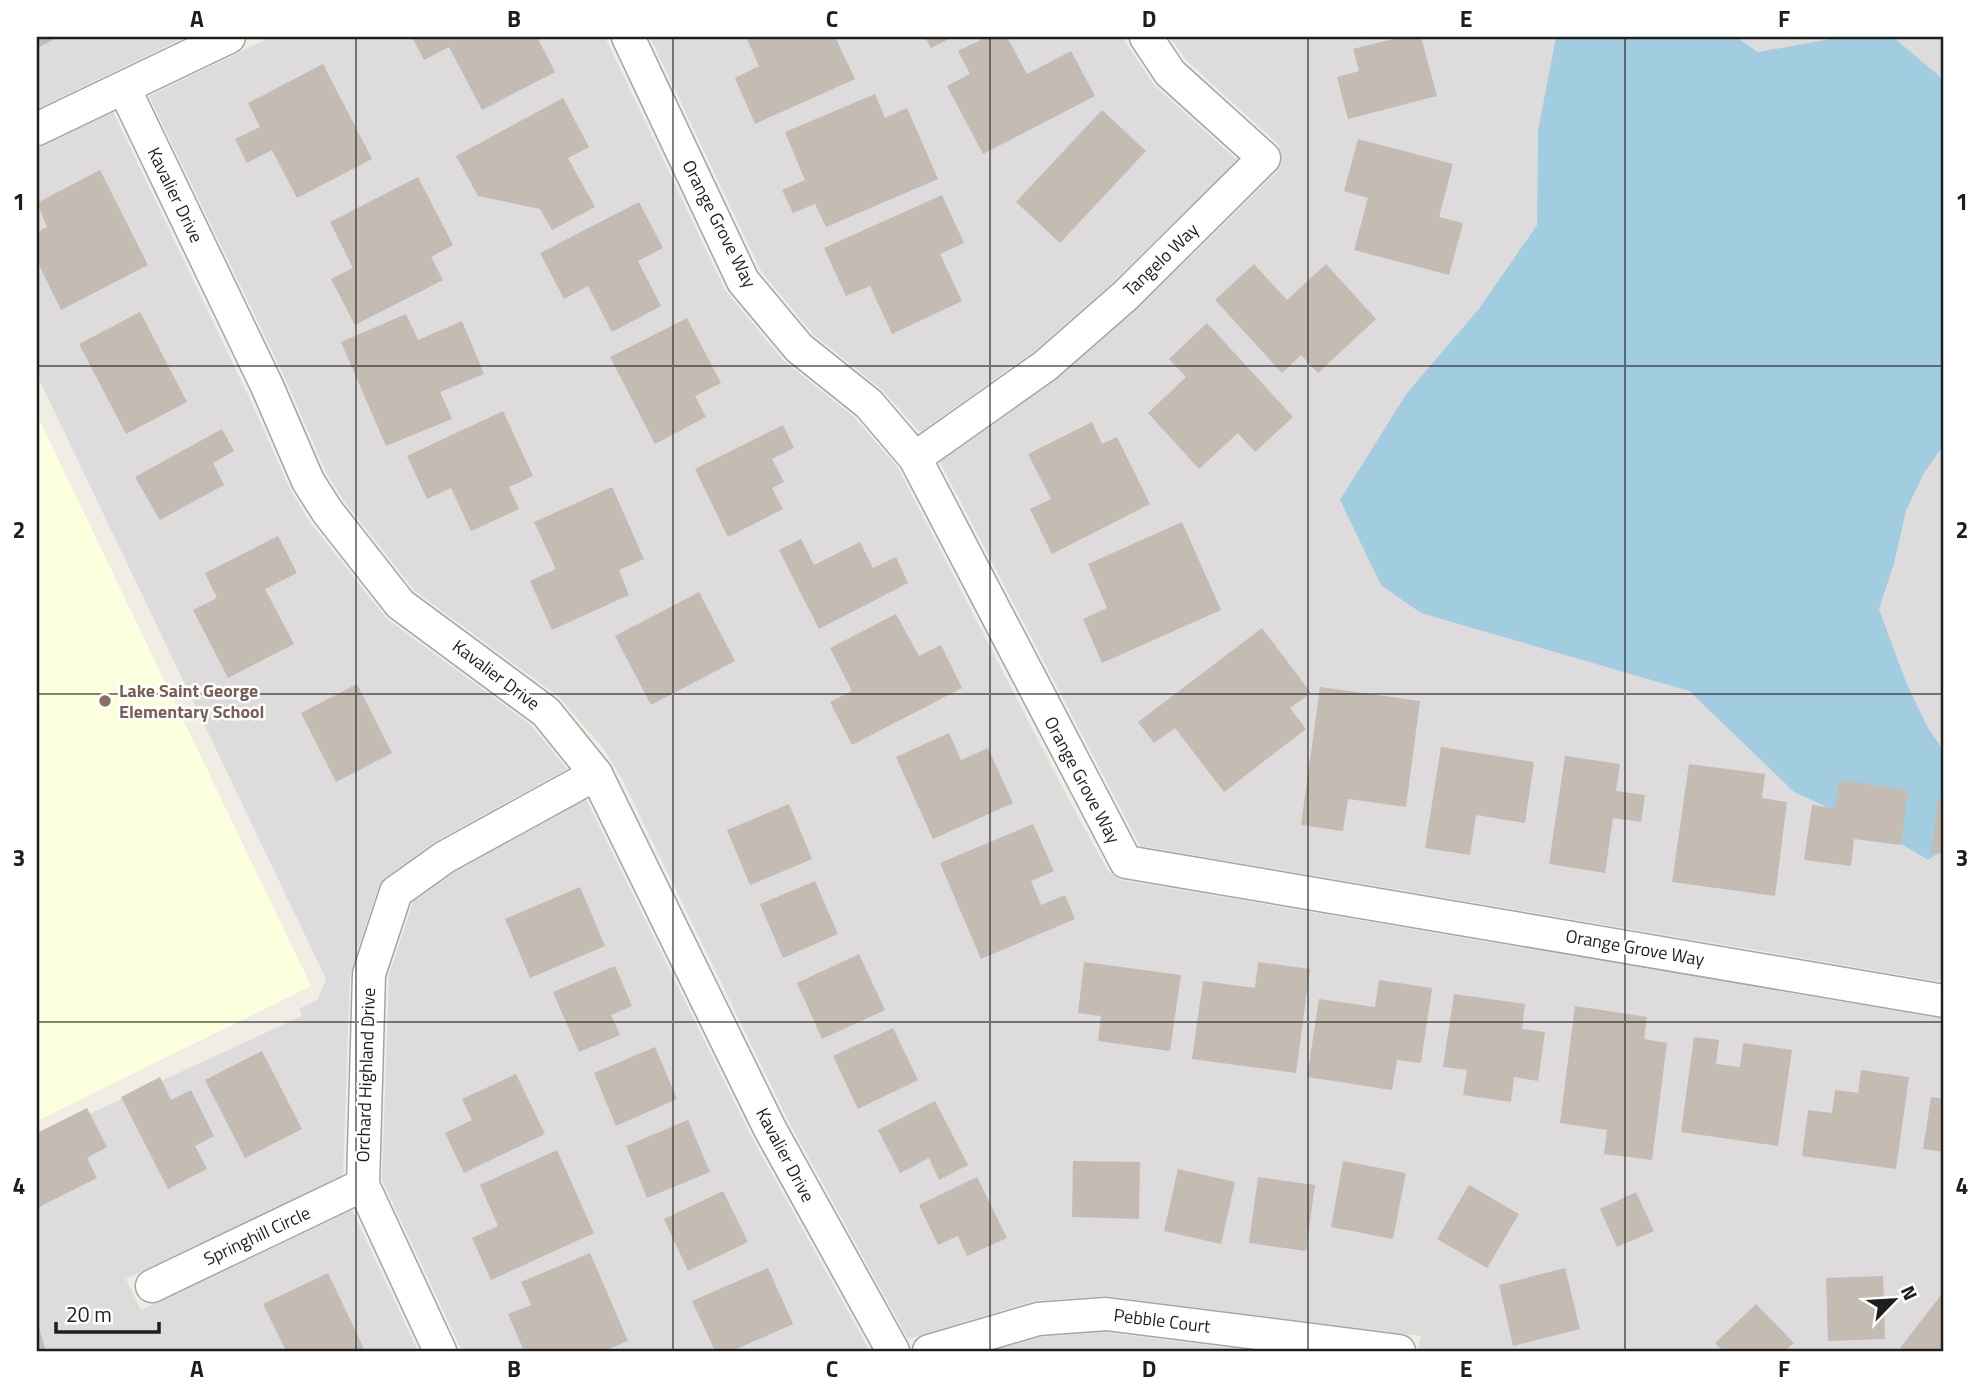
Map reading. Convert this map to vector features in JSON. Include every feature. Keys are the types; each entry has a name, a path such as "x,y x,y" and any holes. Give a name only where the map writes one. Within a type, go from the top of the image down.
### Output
{"street":[{"path":"37,129 229,37"},
{"name":"Orange Grove Way","path":"628,37 743,281 799,348 869,404 915,458 1126,862 1944,1001"},
{"name":"Tangelo Way","path":"915,458 1045,366 1125,296 1265,159 1170,73 1146,37"},
{"name":"Kavalier Drive","path":"124,88 267,387 308,481 327,512 400,604 545,712 596,774 770,1129 892,1351"},
{"name":"Orchard Highland Drive","path":"440,1351 363,1185 369,974 396,892 445,857 596,774"},
{"name":"Springhill Circle","path":"152,1286 363,1185"},
{"name":"Pebble Court","path":"929,1351 1038,1318 1106,1314 1399,1351"}],"shaded area":[{"path":"37,37 186,37 37,109"},
{"path":"271,37 605,37 725,290 783,360 854,417 898,468 1068,798 1108,871 1121,880 1944,1019 1944,1351 1418,1351 1421,1336 1106,1296 1034,1301 908,1339 788,1120 622,779 604,749 559,697 415,591 344,501 326,472 285,378 149,96"},
{"path":"650,37 1122,37 1153,84 1237,160 1111,284 1033,352 920,432 882,390 814,335 761,271"},
{"path":"1170,37 1556,37 1538,130 1537,225 1478,310 1421,612 1689,691 1794,792 1876,829 1928,860 1944,849 1944,982 1140,846 940,462 1056,380 1138,308 1278,171 1279,145 1186,60"},
{"path":"1736,37 1841,37 1758,52"},
{"path":"1893,37 1944,37 1944,80"},
{"path":"113,112 290,489 309,521 387,619 531,725 567,769 436,841 385,878 378,888 350,975 343,1175 126,1279 141,1310 352,1210 418,1351 37,1351 37,1138 302,1016 299,1009 317,1000 326,979 37,375 37,148"},
{"name":"Lake Saint George Elementary School","path":"37,415 311,986 37,1121"},
{"path":"1944,445 1944,751 1928,728 1906,682 1879,609 1894,564 1906,511 1924,473"},
{"path":"586,799 752,1138 870,1351 462,1351 382,1180 389,975 413,902 455,872"},
{"path":"1103,1332 1253,1351 990,1351 1040,1337"}],"water":[{"path":"1556,37 1736,37 1758,52 1841,37 1893,37 1944,80 1944,445 1924,473 1906,511 1894,564 1879,609 1906,682 1928,728 1944,751 1944,849 1928,860 1876,829 1794,792 1689,691 1421,613 1381,585 1340,500 1407,393 1478,310 1537,225 1538,130"}],"building":[{"path":"37,37 59,37 37,48"},
{"path":"537,37 555,72 482,110 449,47 424,60 413,39"},
{"path":"746,37 835,37 855,79 755,124 735,78 759,66"},
{"path":"925,37 953,37 931,48"},
{"path":"987,37 1007,37 1027,74 1071,51 1095,96 983,154 947,86 970,74 958,51"},
{"path":"1401,37 1421,37 1437,96 1348,119 1337,77 1359,71 1353,49"},
{"path":"323,64 372,159 297,198 272,150 247,163 235,139 260,127 248,103"},
{"path":"875,94 885,118 907,108 938,179 826,227 815,204 793,213 782,190 805,180 785,132"},
{"path":"563,98 589,147 568,158 595,207 552,230 540,209 478,196 456,156"},
{"path":"1102,110 1146,151 1060,243 1016,202"},
{"path":"1358,139 1453,164 1439,217 1463,223 1449,275 1354,250 1368,198 1344,191"},
{"path":"100,170 148,265 61,310 37,261 37,232 47,227 37,203"},
{"path":"418,177 453,245 431,257 443,280 355,325 331,279 353,268 330,222"},
{"path":"942,195 964,243 940,254 962,301 892,334 870,286 846,296 824,248"},
{"path":"639,202 663,248 638,261 661,306 612,332 588,286 564,299 540,253"},
{"path":"1254,264 1287,300 1326,264 1376,319 1318,373 1301,355 1282,373 1215,300"},
{"path":"140,312 187,402 126,434 79,344"},
{"path":"406,314 418,340 462,321 484,374 440,392 452,419 386,446 341,342"},
{"path":"687,318 721,383 695,396 706,417 655,444 610,357"},
{"path":"1207,323 1293,417 1255,452 1238,433 1199,469 1148,413 1186,377 1169,359"},
{"path":"503,411 533,476 509,487 519,509 471,531 451,488 427,499 407,456"},
{"path":"1092,422 1102,444 1117,437 1150,504 1052,554 1030,509 1051,499 1028,454"},
{"path":"783,425 794,448 772,459 784,482 772,488 783,509 728,537 695,469"},
{"path":"222,429 234,451 213,463 224,485 160,520 135,477"},
{"path":"612,487 644,559 619,570 629,595 552,630 530,581 556,569 534,522"},
{"path":"1182,522 1221,610 1102,663 1083,619 1107,608 1088,564"},
{"path":"278,536 297,573 265,589 294,644 228,678 193,610 217,598 205,573"},
{"path":"801,539 814,565 860,542 873,568 896,557 908,583 819,629 779,550"},
{"path":"699,592 735,661 651,705 615,636"},
{"path":"896,614 919,656 941,645 962,688 852,745 830,702 852,691 830,648"},
{"path":"1262,628 1311,693 1290,708 1306,729 1224,792 1175,728 1154,743 1138,722"},
{"path":"357,684 392,753 336,782 301,713"},
{"path":"1320,687 1420,701 1406,807 1348,799 1343,831 1301,825"},
{"path":"949,733 961,760 988,748 1013,803 933,839 896,757"},
{"path":"1441,747 1534,762 1525,823 1476,815 1470,855 1425,848"},
{"path":"1565,756 1620,764 1616,791 1645,795 1641,822 1613,818 1605,873 1549,864"},
{"path":"1689,764 1765,774 1762,798 1787,802 1775,896 1672,882"},
{"path":"1839,780 1908,790 1901,845 1854,839 1851,866 1804,860 1812,805 1835,808"},
{"path":"1938,799 1944,800 1944,854 1931,853"},
{"path":"789,804 812,859 750,885 727,830"},
{"path":"1033,824 1054,871 1031,881 1041,905 1065,895 1075,919 981,959 940,863"},
{"path":"815,881 838,934 783,958 760,904"},
{"path":"580,887 605,946 530,978 505,919"},
{"path":"859,954 885,1010 822,1039 797,983"},
{"path":"1084,962 1181,975 1170,1051 1098,1041 1101,1016 1078,1013"},
{"path":"1258,962 1310,969 1296,1073 1192,1059 1203,981 1255,988"},
{"path":"615,966 632,1006 611,1015 620,1035 579,1052 553,992"},
{"path":"1379,980 1432,988 1421,1063 1397,1060 1392,1090 1307,1077 1319,999 1375,1007"},
{"path":"1454,994 1525,1004 1522,1029 1545,1032 1538,1081 1514,1077 1511,1102 1463,1095 1467,1070 1443,1067"},
{"path":"1575,1006 1647,1017 1644,1039 1667,1043 1652,1160 1604,1154 1607,1130 1560,1123"},
{"path":"893,1028 918,1080 858,1109 833,1056"},
{"path":"1694,1037 1719,1040 1716,1064 1740,1067 1743,1043 1792,1050 1778,1146 1681,1132"},
{"path":"655,1047 677,1099 616,1126 594,1073"},
{"path":"262,1051 302,1129 245,1158 205,1080"},
{"path":"1861,1070 1909,1077 1896,1169 1802,1156 1808,1110 1832,1113 1835,1090 1858,1093"},
{"path":"516,1074 545,1134 464,1173 445,1133 472,1120 462,1099"},
{"path":"160,1077 171,1100 191,1090 214,1136 195,1146 207,1169 168,1189 121,1097"},
{"path":"1931,1097 1944,1099 1944,1152 1923,1149"},
{"path":"935,1101 968,1165 939,1180 929,1158 900,1173 878,1130"},
{"path":"87,1108 107,1147 87,1158 97,1178 37,1208 37,1133"},
{"path":"688,1120 710,1172 647,1198 626,1146"},
{"path":"557,1150 594,1233 491,1280 472,1238 498,1226 480,1185"},
{"path":"1073,1161 1140,1162 1139,1219 1072,1217"},
{"path":"1343,1161 1406,1173 1393,1239 1331,1227"},
{"path":"1178,1169 1235,1182 1221,1244 1164,1231"},
{"path":"977,1177 1007,1238 967,1256 958,1236 938,1245 919,1205"},
{"path":"1258,1177 1315,1185 1306,1251 1249,1243"},
{"path":"1469,1185 1519,1214 1487,1268 1437,1239"},
{"path":"723,1191 748,1242 688,1271 664,1219"},
{"path":"1636,1192 1654,1231 1617,1247 1600,1209"},
{"path":"590,1253 628,1341 604,1351 524,1351 508,1314 531,1305 521,1282"},
{"path":"768,1268 793,1324 732,1351 715,1351 692,1301"},
{"path":"1565,1268 1580,1329 1513,1346 1499,1285"},
{"path":"328,1273 365,1351 286,1351 263,1304"},
{"path":"1883,1276 1885,1339 1828,1341 1826,1278"},
{"path":"1942,1294 1944,1351 1905,1351 1900,1348"},
{"path":"1756,1304 1794,1343 1785,1351 1723,1351 1715,1343"},
{"path":"37,1321 46,1351 37,1351"}],"place":[{"name":"Lake Saint George Elementary School","path":"105,701"}]}
